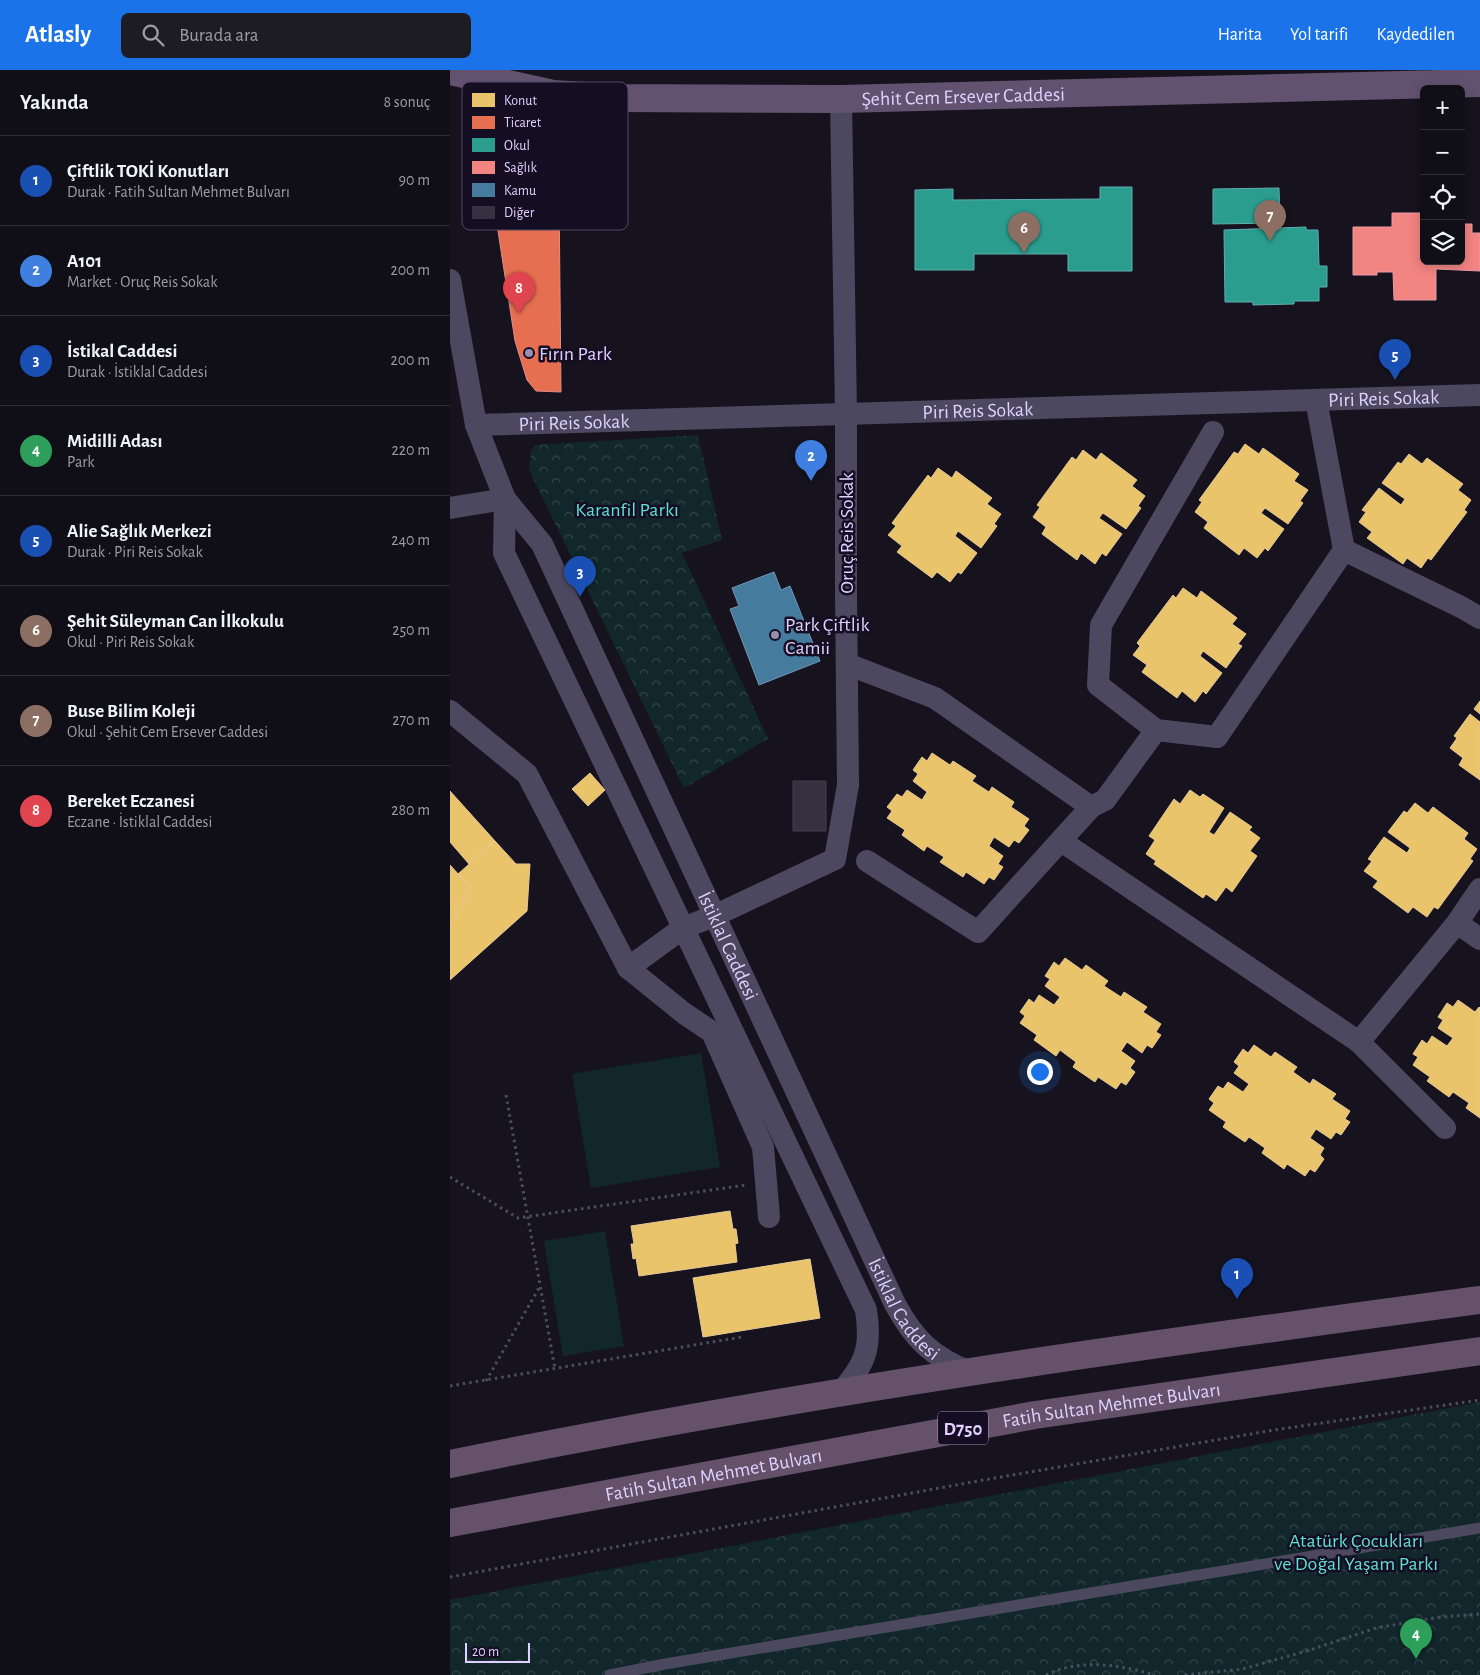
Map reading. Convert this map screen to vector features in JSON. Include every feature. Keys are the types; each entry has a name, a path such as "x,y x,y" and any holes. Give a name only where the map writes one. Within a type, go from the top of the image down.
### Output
{"highway":[{"path":"450,1464 563,1441 970,1372 1234,1333 1480,1300"},
{"name":"Fatih Sultan Mehmet Bulvarı","path":"450,1523 1035,1414 1480,1351"}],"main road":[{"name":"Şehit Cem Ersever Caddesi","path":"450,71 499,82"},
{"name":"Şehit Cem Ersever Caddesi","path":"628,98 841,99 1480,83"}],"street":[{"name":"Oruç Reis Sokak","path":"628,968 684,928 714,916 834,859 848,785 846,414 841,99"},
{"name":"İstiklal Caddesi","path":"450,280 454,330 476,425 505,500 542,544 907,1327 934,1353 948,1363 970,1372"},
{"name":"Piri Reis Sokak","path":"476,425 1480,395"},
{"path":"1213,432 1100,625 1098,685 1156,730 1217,737 1344,550 1316,400"},
{"name":"İstiklal Caddesi","path":"505,500 504,553 866,1310 869,1330 867,1349 860,1368 840,1393"},
{"path":"450,508 505,500"},
{"path":"1344,550 1480,618"},
{"path":"847,664 935,698 1091,807"},
{"path":"450,711 527,774 628,968 685,1014 712,1032 763,1147 769,1217"},
{"path":"867,861 978,932 1091,807 1105,800 1156,730"},
{"path":"1061,840 1359,1042 1445,1128"},
{"path":"1359,1042 1457,923 1480,889"},
{"path":"1457,923 1480,938"}],"lane":[{"path":"610,1675 694,1659 1480,1528"}],"path":[{"path":"506,1096 555,1369"},
{"path":"450,1178 518,1218 766,1182"},
{"path":"486,1381 540,1286"},
{"path":"450,1386 742,1337"},
{"path":"450,1576 978,1481 1236,1437 1480,1400"},
{"path":"1185,1675 1243,1669 1310,1650 1376,1628 1440,1617 1480,1614"},
{"path":"1046,1675 1054,1671 1080,1665 1129,1667 1155,1675"}],"green space":[{"name":"Karanfil Parkı","path":"698,435 722,540 682,553 768,739 684,788 529,470 534,445"},
{"path":"701,1053 720,1167 591,1188 572,1074"},
{"path":"605,1231 624,1346 563,1356 544,1241"},
{"name":"Atatürk Çocukları ve Doğal Yaşam Parkı","path":"1480,1402 1480,1675 450,1675 450,1600"}],"building: Konut":[{"path":"1245,444 1259,454 1263,448 1299,474 1294,481 1308,490 1300,501 1303,503 1288,524 1265,508 1261,513 1284,529 1268,551 1265,548 1257,558 1244,548 1239,555 1204,528 1208,522 1195,512 1202,502 1199,500 1234,452 1238,454"},
{"path":"1083,450 1096,460 1101,453 1137,480 1132,486 1145,496 1138,506 1141,508 1126,529 1103,513 1099,518 1122,534 1106,556 1102,553 1095,564 1081,553 1077,560 1042,534 1046,527 1033,517 1040,507 1037,505 1072,457 1076,460"},
{"path":"1409,454 1422,464 1427,458 1463,484 1458,490 1471,500 1464,510 1467,512 1431,560 1428,558 1421,568 1407,558 1403,564 1367,538 1372,532 1359,522 1366,512 1362,510 1379,488 1401,505 1405,499 1382,483 1398,462 1401,464"},
{"path":"938,468 952,478 956,471 992,498 987,504 1001,514 994,524 997,526 981,548 958,531 955,536 977,553 961,574 958,572 950,582 937,572 932,578 897,552 902,546 888,535 896,526 892,523 928,475 931,478"},
{"path":"1183,588 1197,598 1201,591 1237,618 1232,624 1246,634 1238,644 1242,646 1226,668 1203,651 1200,656 1222,673 1206,694 1203,691 1195,702 1182,691 1177,698 1142,672 1147,665 1133,655 1140,646 1137,643 1173,595 1176,598"},
{"path":"1480,701 1480,714 1474,709"},
{"path":"1470,714 1480,722 1480,780 1459,765 1463,758 1450,748 1457,738 1454,736"},
{"path":"932,753 950,765 953,761 976,776 972,781 989,792 992,787 1014,802 1011,807 1029,819 1024,826 1029,830 1019,843 1014,840 1009,847 994,837 989,846 1003,856 998,864 1003,867 994,880 989,877 984,884 966,872 963,877 940,862 944,857 927,846 924,851 902,835 905,830 887,818 892,811 887,807 897,794 902,797 907,790 922,800 927,792 913,781 918,774 913,770 922,757 927,761"},
{"path":"590,773 605,790 588,806 572,789"},
{"path":"1190,790 1200,797 1203,794 1224,808 1209,832 1214,835 1230,812 1252,827 1249,830 1260,838 1250,851 1257,856 1232,892 1226,887 1216,901 1206,894 1203,898 1154,864 1156,861 1146,854 1155,840 1149,836 1174,799 1180,804"},
{"path":"450,791 495,841 469,864 450,842"},
{"path":"1415,803 1428,813 1433,807 1468,833 1464,839 1477,849 1470,859 1473,861 1438,909 1434,907 1427,917 1413,907 1408,913 1373,887 1378,881 1364,871 1372,861 1368,859 1384,837 1407,853 1410,848 1388,832 1404,811 1407,813"},
{"path":"495,841 516,864 530,864 527,911 450,980 450,922 457,915 454,911 468,898 465,893 471,888 458,874"},
{"path":"450,865 471,888 465,893 468,898 454,911 457,915 450,922"},
{"path":"1065,958 1082,970 1086,965 1108,981 1104,986 1121,997 1124,992 1147,1007 1143,1012 1161,1024 1156,1032 1161,1035 1152,1048 1147,1045 1142,1053 1127,1042 1121,1051 1135,1061 1130,1068 1135,1072 1126,1085 1121,1082 1116,1089 1098,1077 1095,1082 1073,1067 1076,1062 1060,1050 1056,1056 1034,1040 1037,1035 1020,1023 1025,1016 1020,1012 1029,999 1034,1003 1039,995 1054,1005 1060,997 1045,986 1050,979 1045,976 1054,962 1059,966"},
{"path":"1458,1000 1475,1012 1480,1008 1480,1118 1466,1108 1469,1103 1453,1092 1449,1097 1427,1081 1430,1077 1413,1065 1418,1057 1413,1054 1422,1040 1427,1044 1432,1036 1447,1046 1453,1038 1438,1028 1443,1020 1438,1017 1447,1003 1453,1007"},
{"path":"1254,1045 1271,1057 1275,1052 1297,1067 1293,1072 1310,1084 1313,1079 1336,1094 1332,1099 1350,1111 1345,1119 1350,1122 1341,1135 1336,1132 1331,1139 1316,1129 1310,1138 1324,1148 1320,1155 1324,1159 1315,1172 1310,1169 1305,1176 1287,1164 1284,1169 1262,1153 1265,1148 1249,1137 1245,1142 1223,1127 1226,1122 1209,1110 1214,1103 1209,1099 1218,1086 1223,1089 1228,1082 1243,1092 1249,1084 1234,1073 1239,1066 1234,1062 1243,1049 1248,1053"},
{"path":"730,1211 738,1243 735,1244 737,1262 639,1276 636,1258 633,1259 631,1244 634,1244 631,1226"},
{"path":"810,1259 820,1318 703,1337 693,1278"}],"building: Ticaret":[{"path":"498,230 559,230 561,392 536,391 527,380 515,341"}],"building: Okul":[{"path":"1100,187 1132,187 1132,271 1068,271 1068,254 974,254 974,270 915,270 915,190 953,189 953,200 1100,199"},
{"path":"1279,188 1280,223 1213,224 1213,189"},
{"path":"1306,227 1306,230 1318,230 1319,266 1327,266 1327,287 1319,287 1319,301 1294,301 1294,304 1253,305 1253,302 1225,302 1224,230"}],"building: Sağlık":[{"path":"1392,213 1420,213 1420,265 1465,265 1465,224 1472,224 1472,233 1480,233 1480,271 1436,269 1436,300 1394,300 1393,272 1377,272 1377,275 1353,275 1353,227 1392,227"}],"building: Kamu":[{"name":"Park Çiftlik Camii","path":"774,572 781,590 790,586 820,661 759,685 730,609 739,606 732,588"}],"building: Diğer":[{"path":"793,781 826,781 826,831 793,831"}],"place":[{"name":"Buse Bilim Koleji","path":"1270,241"},
{"name":"Şehit Süleyman Can İlkokulu","path":"1024,253"},
{"name":"Bereket Eczanesi","path":"519,313"},
{"name":"Fırın Park","path":"529,353"},
{"name":"Alie Sağlık Merkezi","path":"1395,380"},
{"name":"A101","path":"811,481"},
{"name":"İstikal Caddesi","path":"580,597"},
{"name":"Park Çiftlik Camii","path":"775,635"},
{"name":"Çiftlik TOKİ Konutları","path":"1237,1299"},
{"name":"Midilli Adası","path":"1416,1659"}]}
